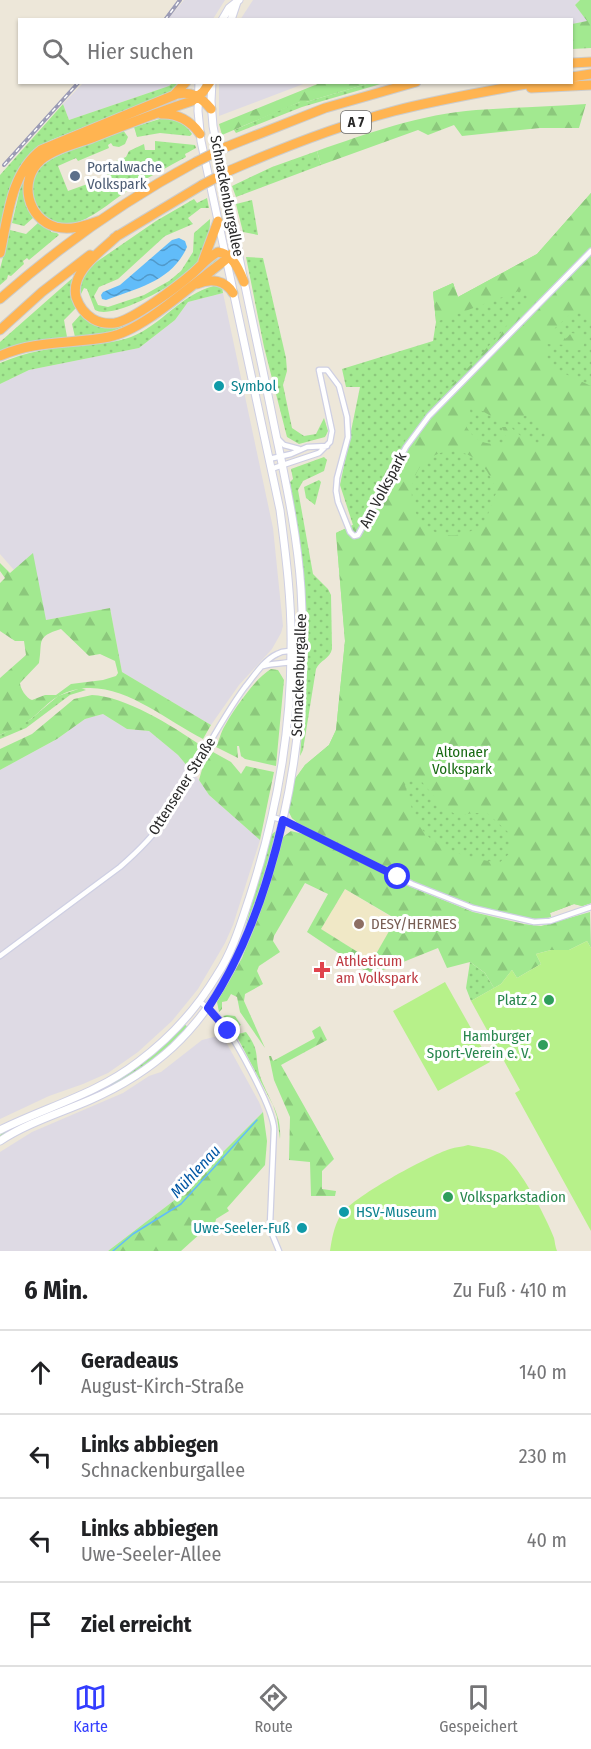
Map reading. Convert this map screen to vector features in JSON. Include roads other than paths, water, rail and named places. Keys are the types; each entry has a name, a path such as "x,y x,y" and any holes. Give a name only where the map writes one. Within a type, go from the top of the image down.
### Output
{"highway":[{"path":"573,63 591,62"},
{"path":"573,77 591,74"},
{"path":"173,96 184,84"},
{"path":"101,220 75,228 63,228 48,224 36,214 29,200 28,184 38,163 50,155 192,101 209,84"},
{"name":"A 7","path":"0,299 40,265 101,220 147,189 196,162 225,147 325,108 409,84"},
{"name":"A 7","path":"0,330 42,292 118,235 231,170 286,146 367,118 438,101 527,84"},
{"path":"487,92 563,85 591,85"},
{"path":"0,253 17,182 25,166 34,156 60,141 173,96 185,93 198,97 211,109"},
{"path":"153,115 178,116 191,124 200,134"},
{"path":"202,265 218,222"},
{"path":"118,235 85,267 78,276 75,288 81,308 92,318 102,322 118,322 128,318 181,282 216,253 227,257 244,282"},
{"path":"0,356 27,347 119,334 144,321 195,285 237,248"},
{"path":"195,285 206,281 218,281 228,286 233,293"}],"main road":[{"path":"223,18 229,8 238,1"},
{"path":"232,18 238,1"},
{"name":"Schnackenburgallee","path":"0,1130 99,1087 130,1069 159,1045 199,1001 217,975 237,936 266,844 272,817 284,746 291,663 286,560 280,510 200,134 199,84"},
{"name":"Schnackenburgallee","path":"0,1141 132,1079 173,1047 208,1008 244,944 262,895 283,820 298,724 302,657 299,569 291,511 211,109 211,84"}],"street":[{"name":"Am Volkspark","path":"327,446 332,431 319,370 324,369 332,374 337,382 347,417 348,437 337,478 336,496 350,532 356,536 360,533 406,447 429,416 591,251"},
{"path":"276,438 284,445 299,449"},
{"path":"268,459 317,445 327,446"},
{"path":"271,469 319,453 327,446"},
{"path":"291,651 302,657"},
{"name":"Ottensener Straße","path":"0,956 120,867 144,845 176,801 224,718 262,666 276,654 291,651"},
{"path":"262,666 273,663 291,663 302,657"},
{"path":"272,817 283,820 412,884 473,908 534,922 550,921 591,908"},
{"path":"199,1001 228,1031 273,1117 270,1224 279,1251"}],"water":[{"path":"179,238 185,241 187,247 181,259 163,276 130,291 106,300 102,299 103,292 120,285 172,240"}],"waterway":[{"name":"Mühlenau","path":"113,1251 133,1234 181,1204 257,1120"}],"railway":[{"path":"166,18 180,0"},
{"path":"4,165 77,84"}],"place":[{"name":"Portalwache Volkspark","path":"75,176"},
{"name":"Symbol","path":"219,386"},
{"name":"DESY/HERMES","path":"359,924"},
{"name":"Athleticum am Volkspark","path":"322,970"},
{"name":"Platz 2","path":"549,1000"},
{"name":"Hamburger Sport-Verein e. V.","path":"543,1045"},
{"name":"Volksparkstadion","path":"448,1197"},
{"name":"HSV-Museum","path":"344,1212"},
{"name":"Uwe-Seeler-Fuß","path":"302,1228"}],"park label":[{"name":"Altonaer Volkspark","path":"462,760"}]}
